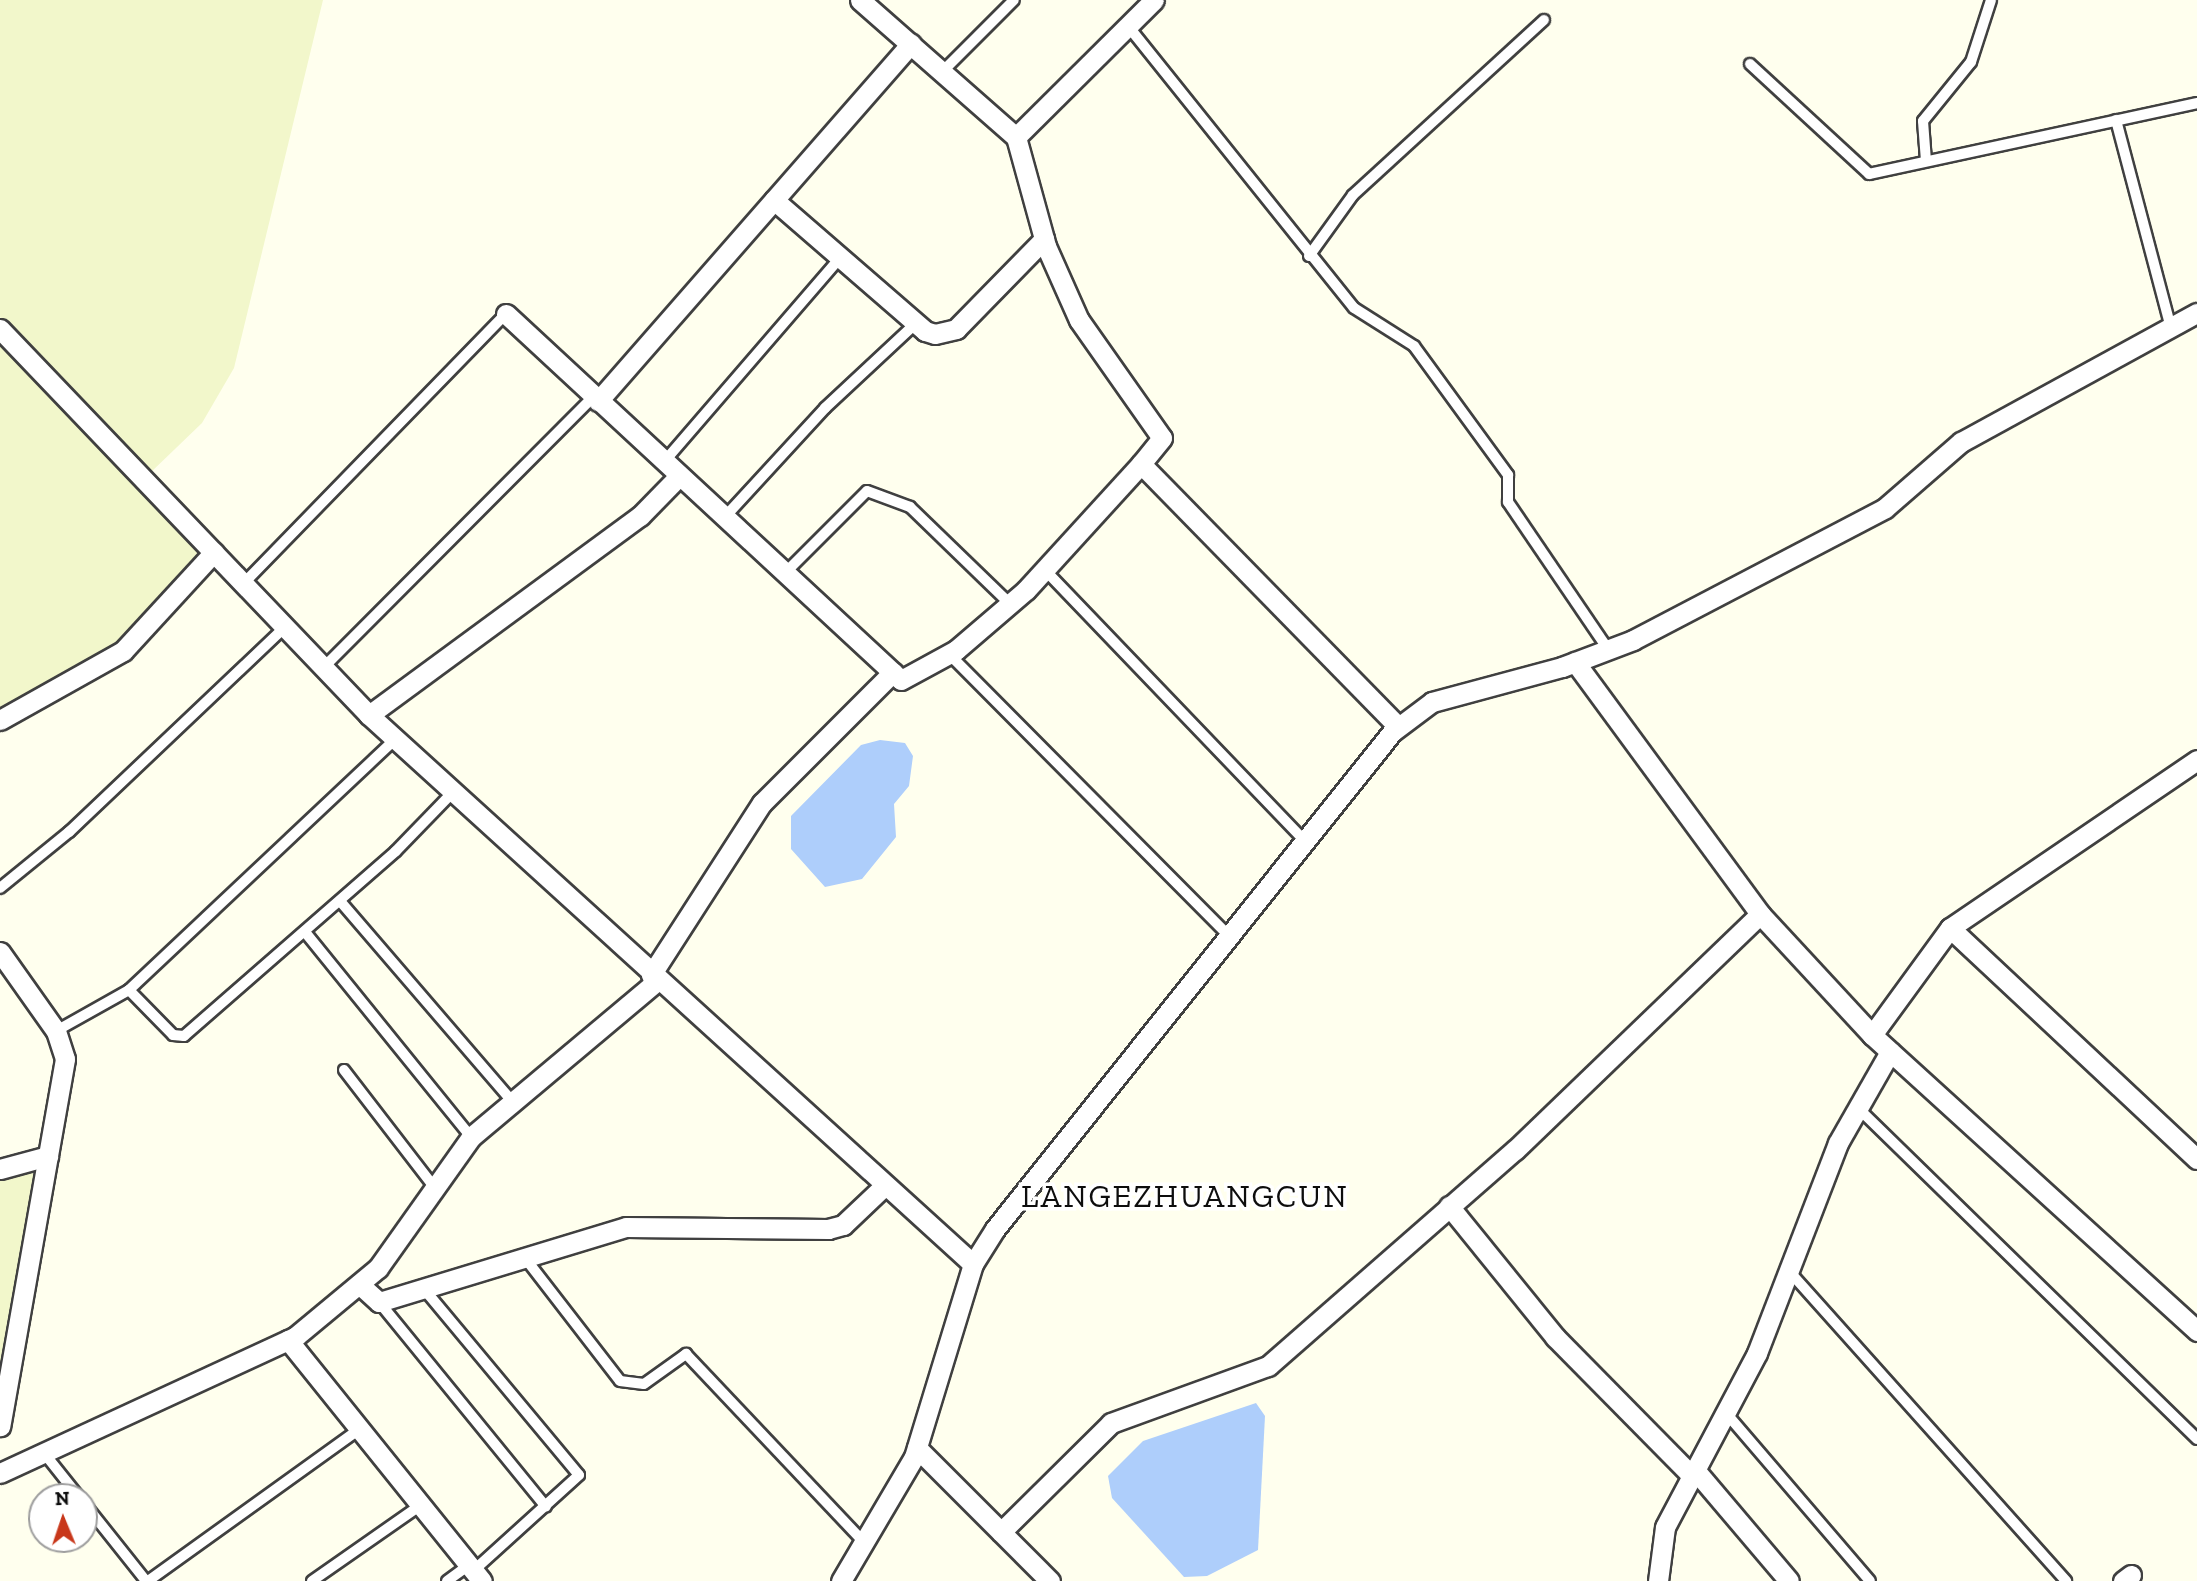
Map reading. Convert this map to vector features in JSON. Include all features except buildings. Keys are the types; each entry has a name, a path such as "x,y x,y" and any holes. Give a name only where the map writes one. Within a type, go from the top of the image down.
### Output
{"street":[{"path":"506,314 722,519 901,680 948,654 1010,604 1162,438 1079,320 1044,239 1016,137 860,0"},
{"path":"1016,137 1154,0"},
{"path":"595,399 775,200 911,44"},
{"path":"775,200 916,323 935,334 956,329 1044,239"},
{"path":"841,1581 917,1448 974,1264 1227,934 1398,726 1432,702 1575,662 1608,649 1885,508 1961,442 2170,324 2197,313"},
{"path":"0,328 369,715 882,1188 974,1264"},
{"path":"1141,464 1398,726"},
{"path":"369,715 640,516 678,477"},
{"path":"0,720 123,651 214,552"},
{"path":"1575,662 1760,914 1872,1035 2197,1331"},
{"path":"0,1473 288,1340 378,1268 471,1137 654,978 762,803 893,672"},
{"path":"1872,1035 1950,928 2197,760"},
{"path":"1001,1532 1111,1423 1268,1366 1449,1206 1760,914"},
{"path":"1950,928 2197,1159"},
{"path":"0,952 56,1031 65,1059 0,1426"},
{"path":"1658,1581 1665,1527 1725,1412 1788,1271 1838,1143 1891,1052"},
{"path":"0,1169 48,1156"},
{"path":"359,1284 379,1302 626,1227 828,1229 843,1225 882,1188"},
{"path":"1449,1206 1555,1337 1693,1473 1789,1581"},
{"path":"288,1340 418,1507 475,1572"},
{"path":"917,1448 1050,1581"}],"lane":[{"path":"943,71 1014,0"},
{"path":"1926,161 1923,121 1971,62 1991,0"},
{"path":"1309,256 1353,195 1544,20"},
{"path":"1128,26 1353,308 1414,346 1508,475 1508,502 1608,649"},
{"path":"1750,64 1865,173 2197,103"},
{"path":"2116,120 2170,324"},
{"path":"663,463 841,257"},
{"path":"244,583 506,314"},
{"path":"722,519 825,408 916,323"},
{"path":"324,667 595,399"},
{"path":"784,574 867,491 910,507 1010,604"},
{"path":"1044,569 1304,840"},
{"path":"0,888 69,832 286,626"},
{"path":"948,654 1227,934"},
{"path":"56,1031 129,990 395,739"},
{"path":"129,990 173,1035 184,1036 340,901 453,792"},
{"path":"340,901 513,1102"},
{"path":"305,932 471,1137"},
{"path":"344,1070 435,1188"},
{"path":"1858,1108 2197,1439"},
{"path":"525,1258 620,1381 644,1384 686,1354 864,1542"},
{"path":"1788,1271 2066,1581"},
{"path":"424,1289 579,1475 475,1572 447,1581"},
{"path":"379,1302 546,1507"},
{"path":"1725,1412 1870,1581"},
{"path":"98,1520 147,1581 358,1430"},
{"path":"44,1453 68,1483"},
{"path":"312,1581 418,1507"}],"green space":[{"path":"0,0 323,0 234,368 202,423 149,474 0,317"},
{"path":"0,343 204,557 101,659 0,710"},
{"path":"33,1166 33,1195 0,1372 0,1176"}],"water":[{"path":"880,740 905,743 913,756 909,786 894,804 896,837 862,879 825,887 791,849 791,816 861,745"},
{"path":"1256,1403 1265,1416 1258,1550 1207,1576 1184,1577 1112,1498 1108,1476 1143,1441"}],"district":[{"name":"LANGEZHUANGCUN","path":"1185,1196"}]}
